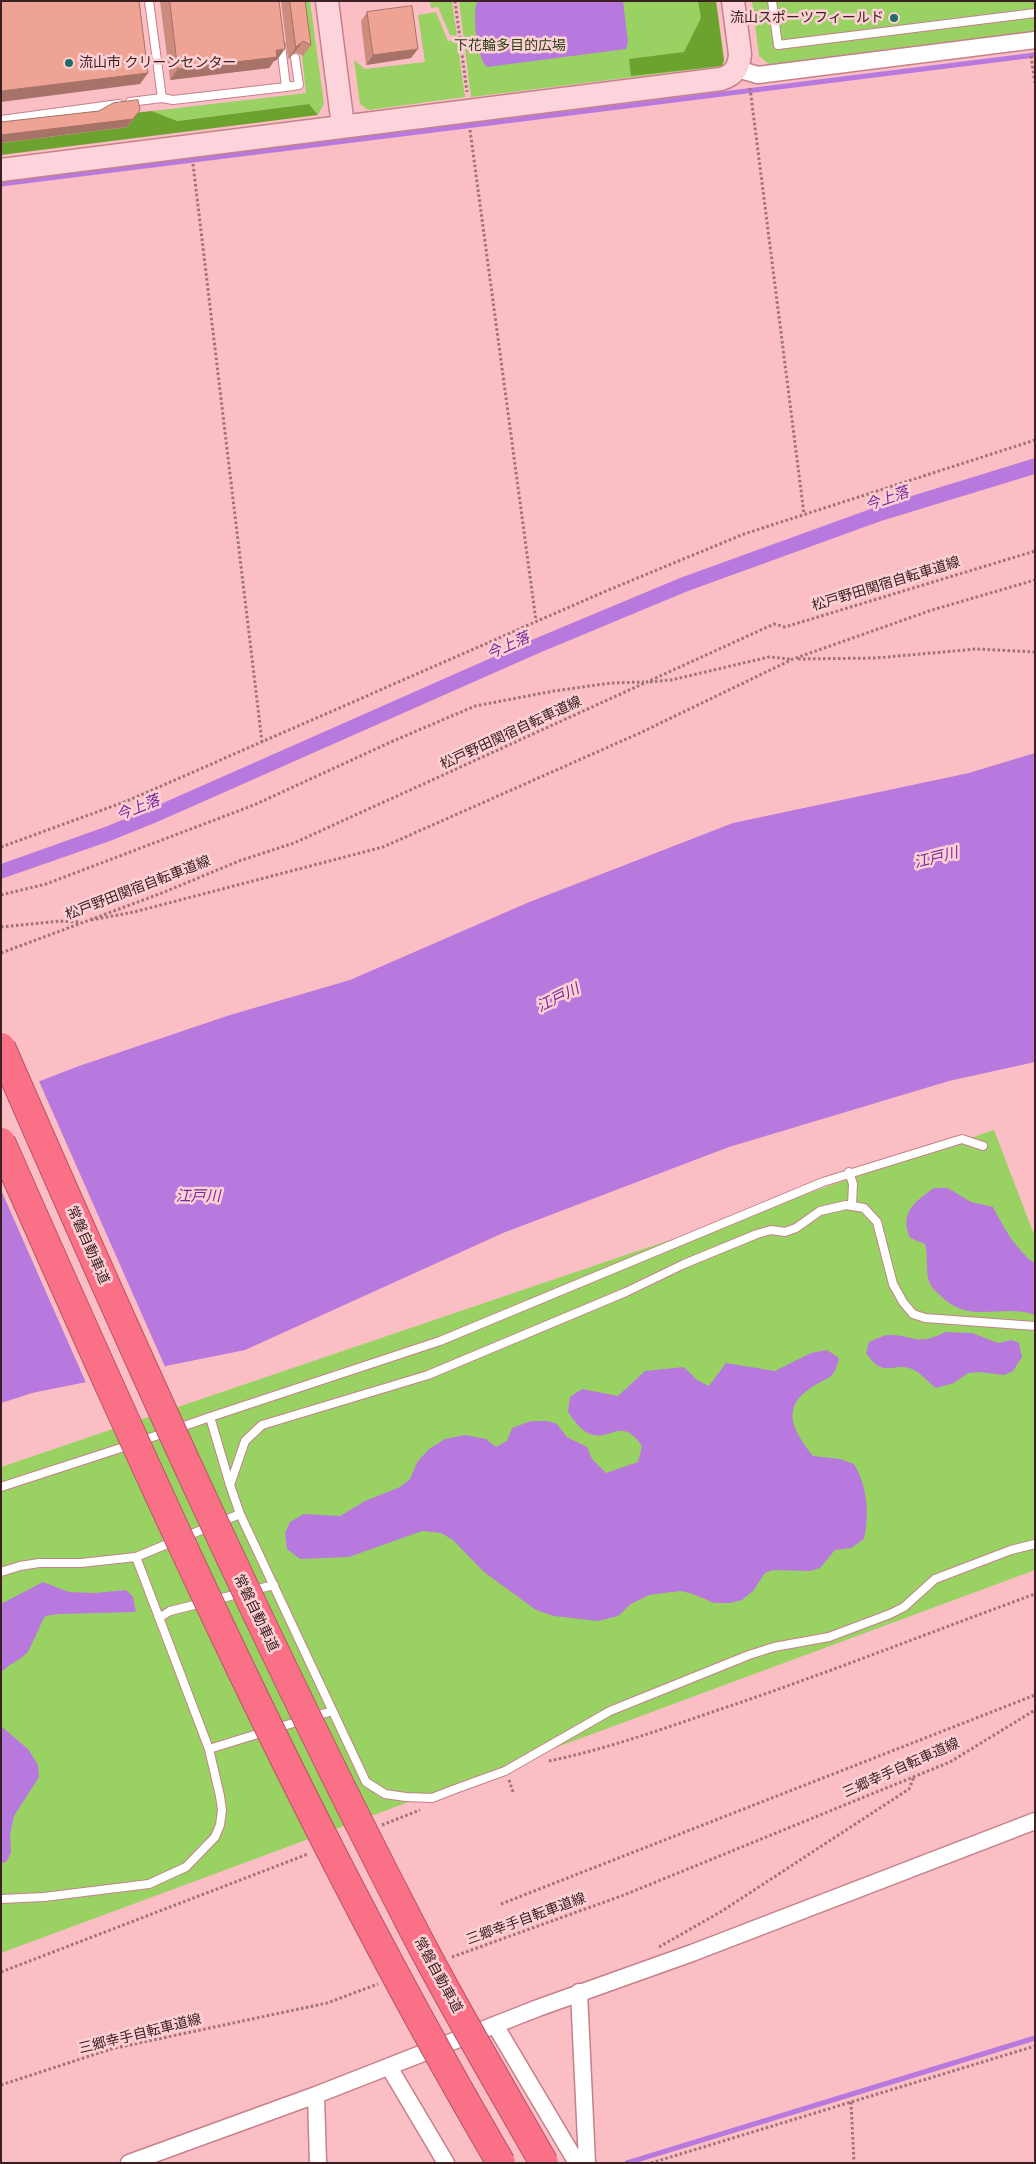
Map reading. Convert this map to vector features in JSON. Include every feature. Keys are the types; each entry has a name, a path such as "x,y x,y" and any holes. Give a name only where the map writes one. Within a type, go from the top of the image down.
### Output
{"highway":[{"name":"常磐自動車道","path":"1,1047 218,1534 310,1727 416,1934 544,2163"},
{"path":"1,1142 179,1541 272,1733 381,1948 443,2064 501,2163"}],"street":[{"path":"327,1 342,126"},
{"path":"1,170 721,79 737,70 740,54 734,1"},
{"path":"737,70 758,75 1035,40"},
{"path":"129,2163 316,2095 579,1992 692,1953 1035,1821"},
{"path":"579,1992 587,2163"},
{"path":"495,2025 576,2163"},
{"path":"389,2067 446,2163"},
{"path":"316,2095 318,2163"}],"lane":[{"path":"149,1 162,98"},
{"path":"772,1 778,45 1035,13"},
{"path":"280,39 286,87"},
{"path":"1,120 162,98 173,100 299,86 295,58"},
{"path":"1,1487 440,1342 695,1234 849,1172 962,1139 983,1146"},
{"path":"849,1172 853,1184 852,1206"},
{"path":"230,1485 245,1441 262,1425 428,1376 617,1296 684,1264 756,1234 771,1230 785,1232 796,1228 820,1211 846,1205 864,1208 877,1222 893,1284 903,1302 913,1314 925,1318 1035,1326"},
{"path":"210,1417 240,1514 366,1782 385,1794 432,1798 505,1771 610,1711 749,1655 829,1637 890,1614 904,1607 935,1579 1011,1550 1035,1544"},
{"path":"1,1572 39,1562 81,1563 136,1557 240,1514"},
{"path":"1,1899 44,1897 149,1884 186,1867 215,1837 220,1825 222,1810 220,1796 209,1749 136,1557"},
{"path":"159,1618 170,1611 274,1585"},
{"path":"209,1749 332,1711"}],"path":[{"path":"456,1 468,99"},
{"path":"1032,64 1035,83"},
{"path":"753,106 804,514"},
{"path":"472,138 536,621"},
{"path":"194,177 262,742"},
{"path":"1,847 126,801 536,621 744,534 1035,440"},
{"name":"松戸野田関宿自転車道線","path":"1,953 162,893 239,861 294,844 774,624 785,627 1035,551"},
{"path":"1,927 60,921 81,922 134,912 382,847 642,732 794,659 932,610 1035,580"},
{"path":"1,895 46,884 254,805 393,741 476,706 554,691 611,683 671,680 768,658 876,658 976,649 1035,652"},
{"path":"548,1761 638,1738 763,1695 1035,1594"},
{"path":"501,1904 1035,1695"},
{"name":"三郷幸手自転車道線","path":"448,1959 624,1895 950,1762 1035,1710"},
{"path":"513,1792 508,1779 516,1775"},
{"path":"658,1947 722,1911 909,1789 914,1777"},
{"path":"379,1826 425,1808"},
{"path":"1,1972 316,1851"},
{"name":"三郷幸手自転車道線","path":"1,2085 111,2050 327,2003 383,1983"},
{"path":"651,2163 1035,2046"},
{"path":"851,2102 854,2163"}],"green space":[{"path":"296,1 310,1 324,104 318,115 309,104 176,121 152,111 306,93"},
{"path":"430,1 452,1 457,36 450,35 438,7 431,8"},
{"name":"下花輪多目的広場","path":"459,1 716,1 724,60 722,66 471,97"},
{"path":"698,1 716,1 724,60 722,66 631,76 629,59 684,52 701,18"},
{"name":"流山スポーツフィールド","path":"752,1 1035,1 1035,34 772,67 759,56"},
{"path":"436,12 448,41 457,40 465,97 368,110 360,104 354,60 365,69 425,62 418,15"},
{"path":"309,104 318,115 1,155 1,143 127,127 134,118 133,113 152,111 177,121"},
{"path":"994,1130 1035,1237 1035,1570 1,1953 1,1467"}],"water":[{"path":"623,1 628,42 626,49 487,67 483,62 476,36 475,16 477,2"},
{"path":"1035,458 1035,474 881,521 688,591 539,653 157,822 110,841 1,879 1,864 105,827 154,807 534,639 680,578 876,507"},
{"name":"江戸川","path":"1035,753 1035,1062 949,1081 729,1147 503,1233 245,1350 32,1393 1,1403 1,1096 79,1066 230,1015 350,980 527,903 733,823 969,773"},
{"path":"934,1188 948,1188 971,1202 993,1207 1011,1238 1035,1264 1035,1315 1011,1311 976,1312 964,1310 942,1297 931,1286 928,1276 925,1244 910,1238 906,1221 915,1203"},
{"path":"945,1332 972,1333 998,1343 1012,1340 1019,1343 1022,1357 1013,1371 1004,1375 979,1372 968,1373 954,1383 936,1388 914,1370 900,1367 884,1368 873,1361 866,1353 869,1342 887,1335 928,1339"},
{"path":"827,1350 839,1358 835,1370 830,1377 802,1395 796,1403 793,1420 800,1438 813,1456 840,1459 854,1464 862,1481 866,1500 867,1519 864,1539 851,1548 835,1550 820,1568 810,1571 773,1570 765,1573 753,1591 742,1600 730,1603 714,1603 681,1591 649,1595 631,1604 618,1616 598,1621 554,1616 536,1610 484,1572 453,1540 441,1533 422,1531 349,1557 300,1559 287,1549 285,1533 290,1522 304,1514 340,1516 365,1501 400,1487 410,1479 418,1461 429,1449 445,1439 465,1435 486,1439 496,1447 507,1441 512,1428 531,1421 548,1421 557,1424 567,1437 587,1447 592,1459 606,1473 638,1462 642,1446 628,1432 616,1431 597,1436 580,1428 568,1412 570,1397 582,1389 618,1396 645,1371 684,1367 697,1380 709,1386 726,1363 775,1371 811,1353"},
{"path":"43,1582 69,1592 95,1593 126,1590 133,1597 136,1612 45,1616 27,1653 1,1673 1,1604"},
{"path":"1,1726 28,1749 38,1765 39,1777 14,1816 10,1835 11,1853 6,1862 1,1863"}],"pier":[{"path":"38,1079 166,1369 87,1385 1,1190 1,1093"}],"building":[{"name":"流山市 クリーンセンター","path":"1,1 139,1 148,73 1,91"},
{"path":"170,1 279,1 285,49 276,50 277,57 178,69"},
{"path":"290,1 305,1 311,45 303,41 296,47"},
{"path":"412,6 418,49 373,55 367,12"},
{"path":"138,100 140,110 133,119 1,135 1,122 99,111 113,103"}],"waterway":[{"path":"1,184 1035,55"},
{"path":"627,2163 1035,2038"}],"place":[{"name":"流山スポーツフィールド","path":"894,18"},
{"name":"流山市 クリーンセンター","path":"69,63"}],"water label":[{"name":"今上落","path":"887,499"},
{"name":"今上落","path":"508,646"},
{"name":"今上落","path":"138,808"}]}
